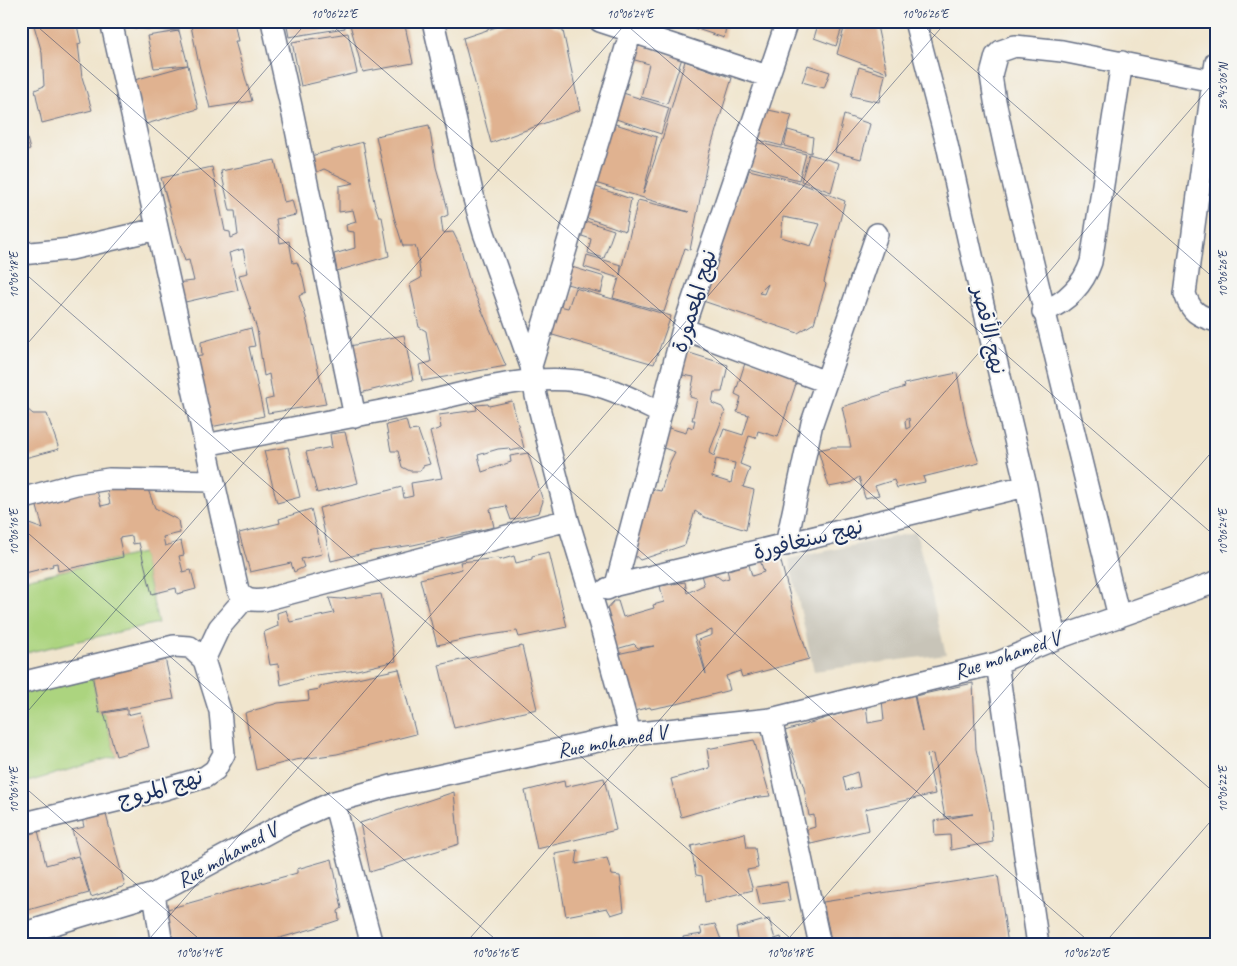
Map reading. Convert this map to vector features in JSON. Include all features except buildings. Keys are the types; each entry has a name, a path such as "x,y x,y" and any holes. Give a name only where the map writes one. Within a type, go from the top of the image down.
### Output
{"street":[{"path":"111,21 213,481 238,590 242,596 256,601 264,600 568,520"},
{"path":"272,21 355,417"},
{"path":"433,21 472,192 484,233 532,373 536,396 568,520 592,597 630,734"},
{"path":"600,21 632,27 767,76"},
{"name":"نهج المعمورة","path":"616,585 683,329 787,21"},
{"name":"نهج الأقصر","path":"915,21 946,140 1026,486 1055,639"},
{"path":"532,373 632,27"},
{"path":"1119,617 1043,312 995,101 992,75 993,62 996,56 1015,46 1062,51 1122,62 1215,72 1185,294 1189,306 1196,314 1216,321"},
{"path":"1043,312 1053,308 1076,290 1091,262 1122,62"},
{"path":"21,254 71,249 157,228"},
{"path":"786,545 812,423 878,234"},
{"path":"683,329 826,382"},
{"path":"205,445 355,417 532,373 594,384 628,397 661,413"},
{"path":"21,499 76,484 109,479 213,481"},
{"name":"نهج سنغافورة","path":"592,597 616,585 1026,486"},
{"name":"Rue mohamed V","path":"21,934 154,894 284,824 334,802 391,786 630,734 771,719 997,664 1055,639 1216,582"},
{"path":"21,683 174,646 190,647 204,660 219,628 245,598"},
{"name":"نهج المروج","path":"21,824 165,789 205,777 216,770 224,754 220,711 204,660"},
{"path":"997,664 1038,945"},
{"path":"771,719 820,945"},
{"path":"334,802 372,945"},
{"path":"154,894 162,945"}],"shaded area":[{"path":"916,532 946,654 814,671 789,559"}],"green space":[{"path":"142,553 158,623 21,654 21,580"},
{"path":"92,674 99,712 104,713 116,756 21,784 21,693"}]}
